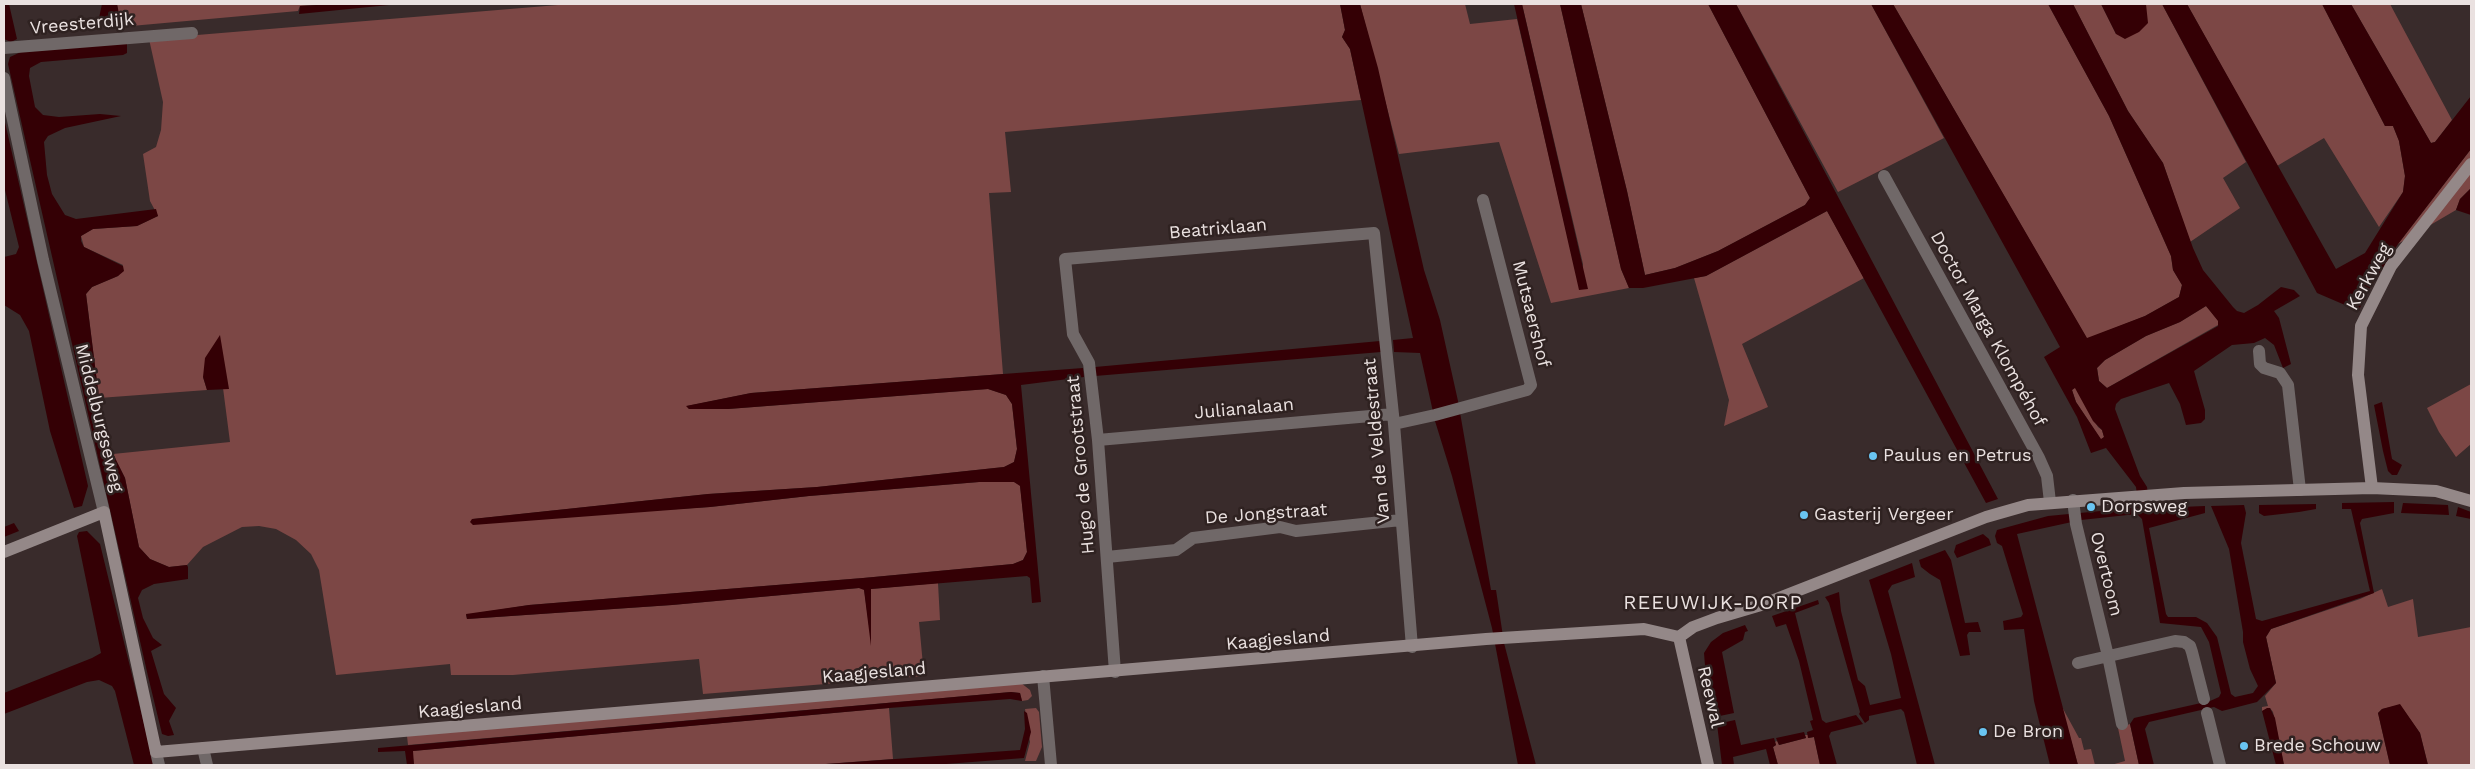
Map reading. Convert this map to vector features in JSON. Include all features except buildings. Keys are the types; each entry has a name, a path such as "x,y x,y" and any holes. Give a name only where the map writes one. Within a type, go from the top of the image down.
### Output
{"street":[{"name":"Vreesterdijk","path":"4,48 192,32"},
{"name":"Middelburgseweg","path":"4,78 45,268 104,512 159,765"},
{"name":"Kerkweg","path":"2372,488 2358,375 2361,326 2391,266 2471,164"},
{"name":"Doctor Marga Klompéhof","path":"1884,176 2039,458 2047,476 2050,502"},
{"name":"Mutsaershof","path":"1394,419 1435,415 1527,390 1531,385 1483,200"},
{"name":"Beatrixlaan","path":"1065,259 1374,233"},
{"name":"Van de Veldestraat","path":"1374,233 1394,419 1412,647"},
{"name":"Hugo de Grootstraat","path":"1065,259 1072,334 1089,363 1092,384 1098,440 1115,672"},
{"path":"2259,351 2260,364 2264,368 2280,373 2288,385 2300,490"},
{"name":"Julianalaan","path":"1098,440 1394,419"},
{"path":"1679,637 1693,627 1770,602 1986,517 2028,505 2050,502 2074,506 2132,497 2184,493 2372,488 2436,491 2471,501"},
{"name":"Overtoom","path":"2074,506 2076,524 2108,656 2122,724"},
{"path":"4,552 104,512"},
{"name":"De Jongstraat","path":"1107,557 1176,550 1193,538 1280,527 1296,531 1401,520"},
{"name":"Kaagjesland","path":"156,752 1043,676 1115,672 1412,647 1486,639 1644,629 1679,637"},
{"name":"Reewal","path":"1679,637 1708,765"},
{"path":"2078,663 2175,641 2184,642 2190,646 2204,699"},
{"path":"1043,676 1051,765"},
{"path":"2208,713 2220,765"},
{"path":"203,748 207,765"}],"shaded area":[{"path":"4,4 9,4 17,39 11,42 4,39"},
{"path":"102,4 117,4 121,23 99,18"},
{"path":"117,4 332,4 300,6 298,11 120,27"},
{"path":"399,4 299,14 300,6"},
{"path":"570,4 1340,4 1345,30 1342,37 1350,49 1361,100 1005,132 1011,192 989,193 1003,374 751,393 687,406 689,409 728,409 988,389 1006,395 1012,404 1017,449 1014,462 1004,467 817,487 708,494 473,519 471,522 710,507 809,496 979,482 1014,482 1020,485 1027,552 1023,560 1013,564 529,605 466,615 467,619 672,605 859,588 864,589 871,640 871,589 938,583 940,620 919,622 924,676 703,694 699,659 513,675 451,675 450,664 336,675 319,570 311,554 296,540 276,529 259,526 242,527 203,547 187,565 169,567 150,559 139,547 125,478 113,454 230,442 223,388 227,389 203,377 207,390 99,398 86,294 92,287 118,276 123,265 84,247 81,236 93,229 137,226 158,216 150,201 143,154 156,147 161,130 163,102 149,39"},
{"path":"1340,4 1360,4 1378,68 1424,270 1440,320 1458,401 1491,590 1496,590 1504,643 1536,765 1518,765 1492,628 1452,476 1435,421 1420,353 1394,352 1393,340 1413,338 1350,49 1342,37 1345,30"},
{"path":"1360,4 1465,4 1470,24 1517,19 1580,290 1583,264 1522,4 1560,4 1621,269 1629,288 1551,303 1499,142 1399,154"},
{"path":"1514,4 1522,4 1588,289 1579,290"},
{"path":"1560,4 1581,4 1627,191 1645,275 1675,268 1718,251 1805,205 1810,198 1708,4 1736,4 1998,499 1986,503 1827,211 1706,276 1643,288 1629,288 1621,269"},
{"path":"1581,4 1708,4 1810,198 1805,205 1718,251 1675,268 1645,275 1627,191"},
{"path":"1736,4 1871,4 1944,138 1838,192"},
{"path":"1871,4 1893,4 2087,338 2145,316 2179,297 2182,285 2173,270 2171,256 2109,116 2048,4 2073,4 2128,111 2163,163 2193,248 2203,270 2233,307 2237,311 2244,313 2258,305 2281,287 2294,290 2300,296 2274,311 2279,318 2291,364 2283,368 2274,345 2265,338 2254,343 2232,345 2194,371 2205,410 2205,419 2201,423 2186,425 2180,404 2169,383 2121,399 2116,404 2115,409 2140,476 2147,487 2149,502 2156,508 2205,506 2205,513 2149,528 2166,614 2168,617 2196,617 2207,623 2217,637 2231,694 2235,697 2253,693 2258,686 2250,669 2243,642 2229,549 2211,506 2244,505 2246,513 2241,543 2256,619 2262,621 2370,591 2351,509 2342,509 2342,503 2394,502 2394,513 2362,519 2360,523 2374,593 2271,629 2266,637 2276,683 2257,702 2222,711 2214,707 2149,722 2145,729 2154,765 2139,765 2130,724 2134,718 2210,701 2219,697 2221,693 2209,642 2201,627 2160,623 2142,519 2137,514 2081,520 2017,534 2078,765 2050,765 2034,701 2024,629 2004,630 2003,621 2021,617 2023,614 2002,546 1997,543 1995,536 1997,530 2048,516 2132,508 2138,503 2136,487 2106,448 2091,453 2077,417 2044,357 2060,347","holes":["2206,306 2218,321 2218,326 2107,388 2099,381 2097,368 2105,360 2146,336 2180,322","2075,388 2093,421 2102,430 2104,437 2101,439 2076,402 2072,390"]},
{"path":"1893,4 2048,4 2109,116 2171,256 2173,270 2182,285 2179,297 2145,316 2087,339"},
{"path":"2073,4 2101,4 2116,34 2146,4 2162,4 2246,162 2223,178 2240,208 2190,242 2163,163 2128,111"},
{"path":"2101,4 2146,4 2148,23 2139,32 2125,39 2116,34"},
{"path":"2162,4 2187,4 2336,269 2365,253 2403,192 2405,176 2399,141 2393,126 2385,126 2322,4 2351,4 2431,143 2435,142 2471,96 2471,149 2398,244 2364,297 2359,311 2317,293"},
{"path":"2187,4 2322,4 2385,126 2393,126 2399,141 2405,176 2403,192 2379,227 2324,138 2277,166"},
{"path":"2351,4 2390,4 2452,120 2435,142 2431,143"},
{"path":"127,41 127,53 123,55 41,62 30,68 29,76 35,107 43,115 59,117 100,114 121,116 65,128 48,136 44,142 47,175 52,194 65,215 76,219 156,209 158,216 137,226 93,229 81,236 81,241 84,247 123,266 124,271 118,276 92,287 86,294 101,414 113,454 125,478 139,547 150,559 169,567 187,565 188,567 188,579 154,584 142,590 138,598 143,618 153,638 162,645 151,651 164,694 176,708 169,721 174,735 168,736 162,734 148,676 8,64 10,57 21,52"},
{"path":"4,118 88,486 82,506 74,508 50,431 29,331 20,315 4,305 4,257 16,254 19,247 4,186"},
{"path":"2471,149 2471,188 2460,199 2456,210 2398,244"},
{"path":"2471,188 2471,215 2456,210 2460,199"},
{"path":"1827,211 1864,278 1742,344 1768,407 1724,426 1729,400 1694,278 1706,276"},
{"path":"2206,306 2219,321 2218,325 2107,388 2099,381 2097,368 2105,360 2146,336 2180,322"},
{"path":"220,335 229,389 207,390 203,377 205,358"},
{"path":"1380,341 1381,352 1095,376 1095,367"},
{"path":"1083,368 1084,377 1021,385 1041,602 1032,603 1030,578 1027,576 871,589 871,646 864,590 859,588 672,605 467,619 466,614 529,605 863,578 1013,564 1023,560 1027,552 1020,486 1014,482 979,482 809,496 710,507 473,525 470,522 472,519 708,494 817,487 1004,467 1014,462 1017,449 1012,404 1006,395 988,389 728,409 689,409 686,406 751,393"},
{"path":"2471,384 2471,444 2456,457 2439,432 2427,408"},
{"path":"2075,387 2098,427 2102,430 2104,437 2101,440 2076,402 2072,390"},
{"path":"2382,402 2392,459 2402,465 2397,475 2392,475 2388,471 2383,451 2374,405"},
{"path":"2403,503 2448,505 2449,515 2401,513"},
{"path":"2316,504 2316,509 2299,512 2264,516 2259,513 2259,505"},
{"path":"2458,507 2471,512 2471,519 2456,516"},
{"path":"14,523 19,531 4,537 4,527"},
{"path":"87,531 100,544 154,765 134,765 115,691 112,686 99,680 87,682 4,714 4,693 101,653 77,536 79,532"},
{"path":"1983,534 1989,539 1991,545 1957,558 1954,552 1956,545"},
{"path":"1945,550 1951,560 1965,623 1978,622 1981,632 1969,632 1967,635 1970,655 1960,656 1940,580 1921,567 1919,560"},
{"path":"1912,563 1915,577 1892,585 1888,591 1935,765 1917,765 1904,712 1901,709 1869,716 1869,720 1865,723 1859,714 1829,603 1825,597 1839,592 1841,611 1858,680 1865,686 1870,705 1901,698 1891,654 1869,580"},
{"path":"2382,589 2388,607 2413,599 2418,637 2471,627 2471,765 2428,765 2420,733 2400,705 2382,709 2378,713 2390,765 2284,765 2273,712 2270,708 2262,711 2262,707 2268,706 2265,696 2276,683 2266,637 2271,629 2360,599"},
{"path":"1818,600 1819,604 1795,613 1822,720 1826,723 1856,715 1863,724 1831,732 1829,736 1837,765 1820,765 1814,737 1808,738 1807,732 1813,730 1810,721 1813,720 1799,661 1786,624 1776,627 1772,616"},
{"path":"1745,625 1748,631 1745,632 1743,640 1722,652 1734,713 1715,717 1706,678 1704,653 1711,642 1723,633"},
{"path":"1021,683 1030,690 1032,696 1028,700 1022,701 1020,693 1011,692 408,745 407,736"},
{"path":"1011,692 1020,693 1022,701 1010,699 889,708 413,751 414,765 407,765 405,751 378,752 378,748"},
{"path":"2400,704 2420,733 2428,765 2390,765 2378,713 2382,709"},
{"path":"2061,705 2079,738 2081,738 2084,750 2091,749 2095,765 2078,765"},
{"path":"889,708 893,759 812,765 414,765 412,751"},
{"path":"1036,708 1039,712 1042,747 1036,761 1025,761 1030,742 1025,709"},
{"path":"2270,708 2275,718 2284,765 2276,765 2262,711"},
{"path":"1024,711 1027,713 1031,732 1024,758 933,765 812,765 1020,750 1025,729"},
{"path":"1735,720 1741,745 1774,738 1776,745 1773,747 1778,765 1770,765 1766,749 1733,757 1734,765 1722,765 1717,724"},
{"path":"2130,724 2139,765 2111,765 2125,761 2118,728"},
{"path":"1804,732 1806,738 1779,745 1776,738"},
{"path":"1805,735 1808,735 1809,738 1814,737 1820,765 1778,765 1773,747 1776,745 1775,742 1777,741 1779,745 1806,738"}],"place":[{"name":"Paulus en Petrus","path":"1873,456"},
{"name":"Dorpsweg","path":"2091,507"},
{"name":"Gasterij Vergeer","path":"1804,515"},
{"name":"De Bron","path":"1983,732"},
{"name":"Brede Schouw","path":"2244,746"}],"district":[{"name":"REEUWIJK-DORP","path":"1713,603"}]}
